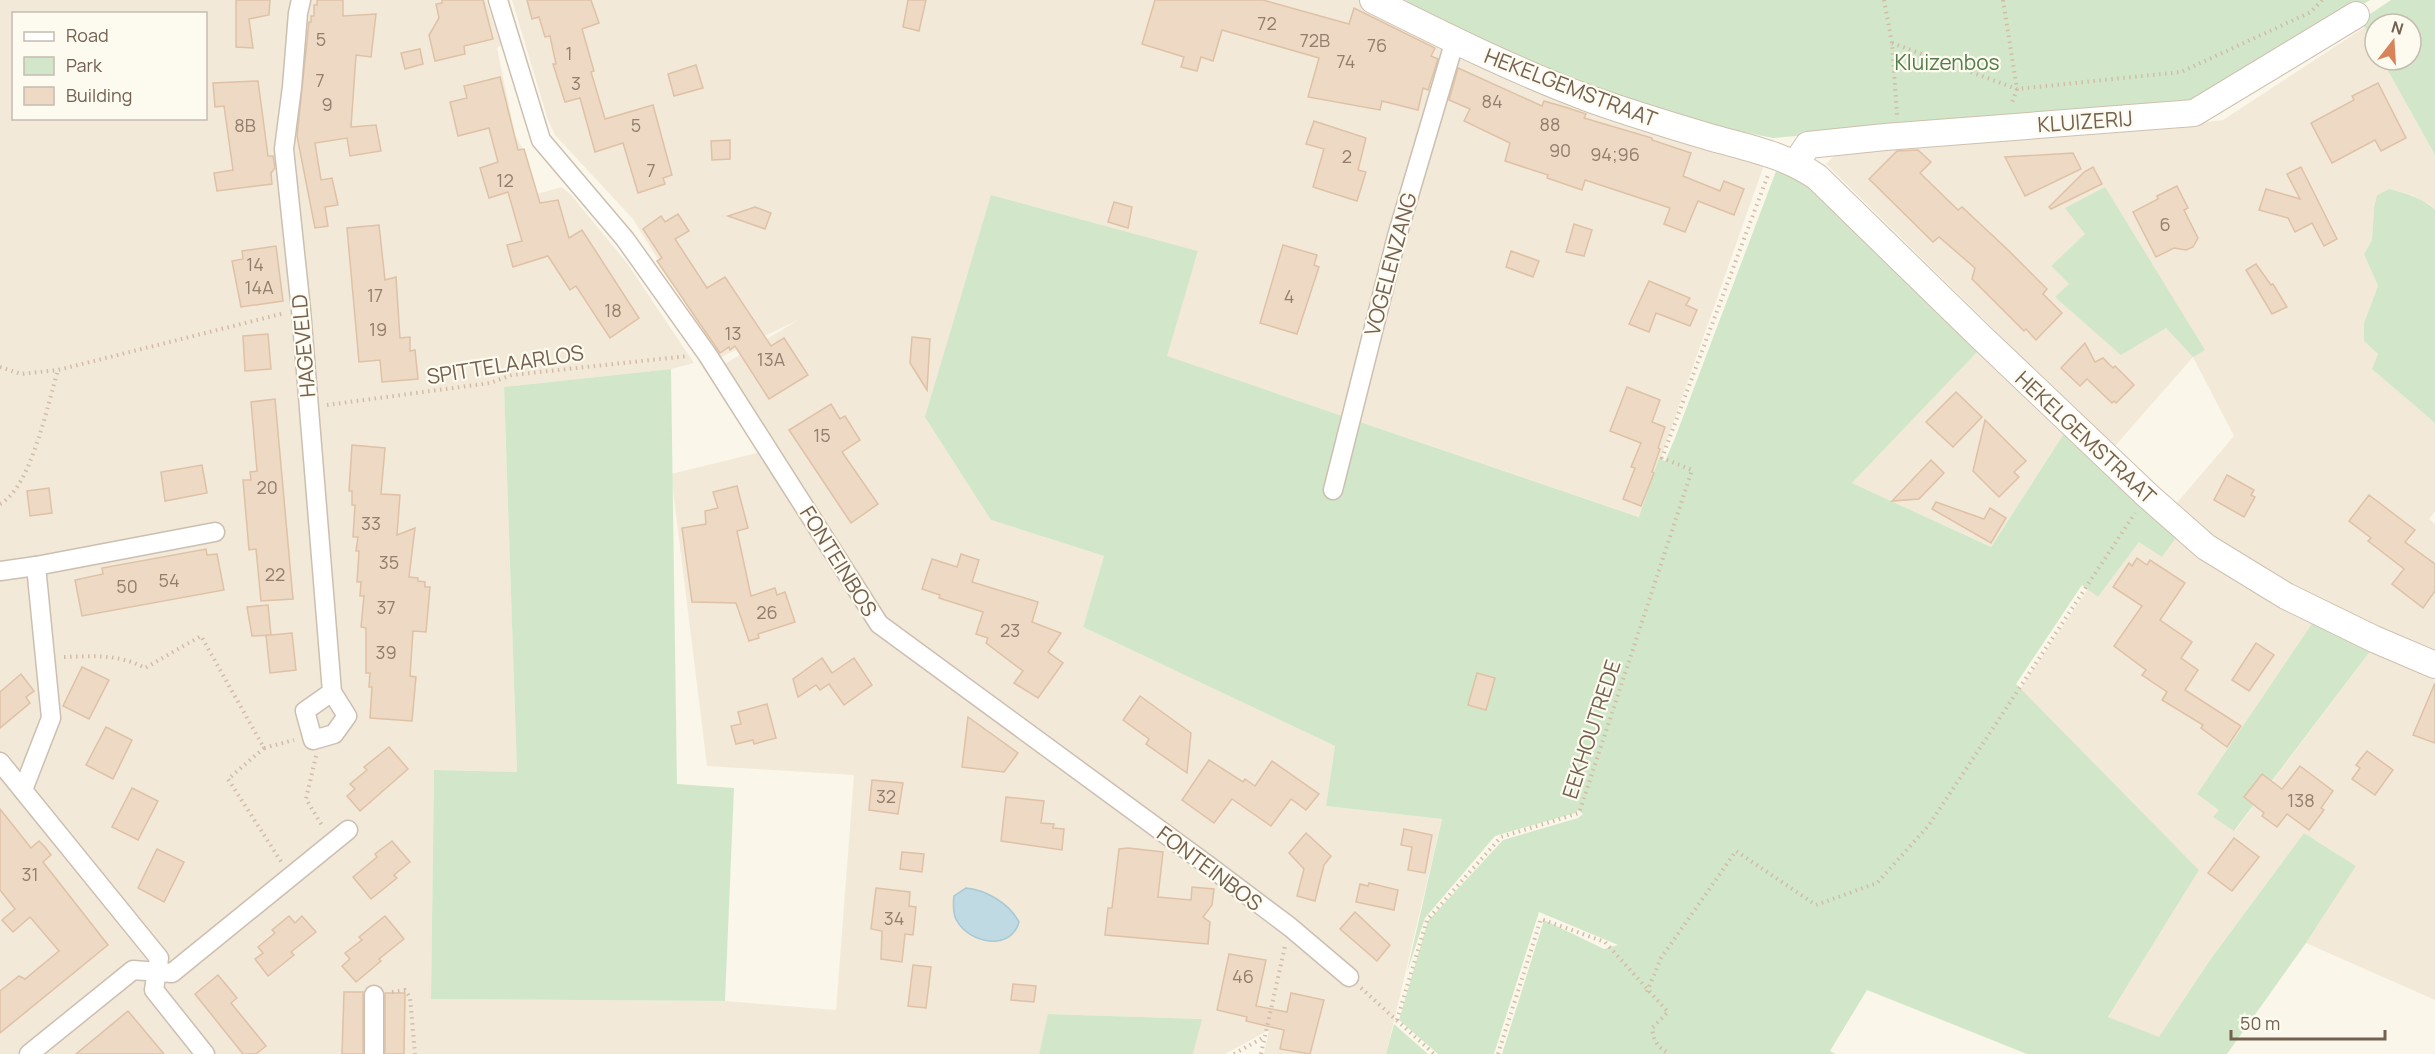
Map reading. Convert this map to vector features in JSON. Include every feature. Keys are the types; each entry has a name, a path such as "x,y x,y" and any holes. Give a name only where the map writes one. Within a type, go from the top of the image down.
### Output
{"street":[{"name":"HAGEVELD","path":"301,0 284,148 301,310 332,692 347,716 334,734 315,733"},
{"name":"FONTEINBOS","path":"498,0 541,140 625,238 706,354 879,624 1290,927 1349,977"},
{"name":"HEKELGEMSTRAAT","path":"1373,0 1521,72 1594,100 1708,137 1786,159 1817,177 2147,495 2206,547 2286,596 2374,639 2435,665"},
{"name":"KLUIZERIJ","path":"1786,159 1808,145 2194,113 2356,15"},
{"name":"VOGELENZANG","path":"1333,490 1397,236 1455,40"},
{"path":"0,571 215,532"},
{"path":"23,790 51,718 36,566"},
{"path":"315,733 305,711 332,692"},
{"path":"0,762 159,958 154,990 205,1054"},
{"path":"29,1054 133,970 172,973 348,830"},
{"path":"374,995 374,1054"}],"path":[{"path":"1884,0 1892,43 1899,136"},
{"path":"2002,128 2018,89 2003,0"},
{"path":"1892,43 2018,89 2181,72 2311,12 2322,0"},
{"name":"EEKHOUTREDE","path":"1397,1020 1427,920 1501,837 1579,813 1692,470 1662,458 1786,159"},
{"path":"0,368 21,374 58,370 301,310"},
{"name":"SPITTELAARLOS","path":"309,407 490,383 512,375 706,354"},
{"path":"0,504 10,499 28,468 58,370"},
{"path":"1647,992 1661,958 1736,851 1816,905 1876,883 1929,825 2147,495"},
{"path":"45,658 101,656 129,660 145,668 201,636 264,748"},
{"path":"291,877 228,779 264,748 315,733 306,800 332,844"},
{"path":"1498,1054 1541,919 1605,942 1647,992 1668,1012 1652,1028 1659,1048 1670,1054"},
{"path":"1261,1054 1290,927"},
{"path":"1349,977 1434,1054"},
{"path":"374,995 405,990 410,997 415,1054"},
{"path":"1234,1054 1265,1036"}],"shaded area":[{"path":"0,0 486,0 501,45 497,48 515,135 523,149 537,194 562,187 572,196 627,263 694,363 671,369 504,387 517,772 434,770 431,999 725,1001 836,1010 854,775 707,766 671,474 757,453 713,371 800,319 717,359 710,351 694,318 633,219 555,135 548,120 512,0 1407,0 1398,18 1765,162 1640,517 1166,356 1198,251 991,195 991,520 1104,556 1083,627 1335,746 1326,806 1442,819 1386,1054 1264,1054 1269,1030 1225,1054 1193,1054 1201,1019 1049,1014 1039,1054 0,1054"},
{"path":"2363,28 2363,72 2389,72 2435,155 2435,210 2412,195 2389,189 2377,195 2372,240 2364,254 2378,286 2364,323 2364,341 2378,354 2372,369 2435,423 2435,511 2429,519 2435,524 2435,655 2362,621 2269,571 2225,545 2196,523 2078,412 1826,164 1840,150 2165,127 2223,120","holes":["2085,234 2193,357 2166,328 2055,298 2069,284 2051,266","2193,357 2234,436 2176,504 2115,446"]},
{"path":"1980,349 2065,432 1991,547 1852,483"},
{"path":"2177,536 2313,622 2197,794 2220,810 2214,816 2235,831 2371,650 2435,680 2435,1000 2306,943 2356,866 2304,833 2210,960 2159,1038 2108,1017 2199,870 2020,689 2088,589 2098,597 2139,542"}],"green space":[{"name":"Kluizenbos","path":"1407,0 2370,0 2197,103 1773,138 1677,115 1585,83 1494,45 1406,2"},
{"path":"2391,0 2435,0 2435,155 2389,72 2423,72 2423,12 2373,12"},
{"path":"1778,166 1799,178 1832,203 1980,349 1852,483 1991,547 2065,432 2177,536 2162,557 2139,542 2098,597 2082,585 2016,684 2199,870 2108,1017 2159,1037 2210,960 2304,833 2356,866 2306,943 2227,1054 2027,1054 1867,990 1830,1051 1836,1054 1502,1054 1544,920 1604,949 1618,945 1539,912 1494,1054 1438,1054 1399,1020 1428,921 1503,840 1578,818 1583,814 1578,810 1575,813 1495,836 1425,918 1407,972 1442,819 1326,806 1335,746 1083,627 1104,556 991,520 925,417 991,195 1198,251 1167,356 1639,517 1659,458 1665,461 1675,438"},
{"path":"2105,187 2205,350 2193,357 2166,328 2121,355 2055,297 2069,284 2051,266 2085,234 2065,208"},
{"path":"2389,189 2419,199 2435,210 2435,423 2372,369 2378,354 2364,341 2364,323 2378,286 2364,254 2372,240 2377,195"},
{"path":"671,369 677,784 734,788 725,1001 431,999 434,770 517,772 504,387"},
{"path":"2313,622 2371,650 2234,831 2213,817 2219,810 2197,794"},
{"path":"1048,1014 1202,1019 1193,1054 1039,1054"},
{"path":"1394,1024 1428,1054 1386,1054"}],"water":[{"path":"966,888 989,895 1003,903 1015,915 1019,922 1015,931 1008,938 999,941 980,939 963,929 955,916 954,896"}],"building":[{"path":"236,0 270,0 269,15 249,19 253,48 236,47"},
{"path":"317,0 343,0 343,16 376,14 371,57 356,55 351,127 376,125 381,151 350,156 347,138 315,143 321,180 332,178 338,205 325,207 328,226 315,228 297,136 309,22 311,22 311,16 314,16 314,5 317,5"},
{"path":"442,0 483,0 493,39 464,46 465,54 435,61 429,35 439,18 436,4 442,3"},
{"path":"527,0 591,0 599,23 582,29 594,71 591,72 605,119 653,105 672,175 663,178 665,184 638,193 623,143 595,152 580,98 565,102 553,64 556,64 550,36 545,37 539,17 532,19"},
{"path":"908,0 926,0 919,31 903,27"},
{"path":"1155,0 1263,0 1349,24 1354,8 1435,48 1431,56 1438,59 1428,90 1423,88 1418,110 1382,101 1380,110 1308,97 1319,58 1222,30 1213,61 1201,57 1197,71 1181,67 1184,57 1142,44"},
{"path":"420,49 423,64 405,69 401,53"},
{"path":"696,65 703,88 674,96 668,74"},
{"path":"1458,68 1542,106 1544,101 1568,108 1586,114 1584,118 1652,138 1652,140 1691,153 1683,176 1720,191 1724,181 1744,189 1734,215 1698,201 1685,232 1664,224 1670,208 1585,180 1582,190 1547,178 1548,175 1505,161 1510,143 1464,121 1470,109 1449,100"},
{"path":"500,77 518,150 524,149 540,203 558,200 569,238 582,230 639,318 610,338 576,286 570,290 548,256 513,267 507,245 522,241 508,192 489,198 480,168 498,162 489,128 458,136 450,102 467,98 464,86"},
{"path":"258,81 268,156 273,156 275,168 271,173 272,184 217,191 214,173 233,170 224,106 215,107 213,83"},
{"path":"2378,83 2406,138 2381,151 2375,140 2332,163 2311,123 2354,100 2352,96"},
{"path":"1314,121 1366,138 1358,170 1366,172 1357,201 1313,187 1324,149 1306,144"},
{"path":"730,140 730,159 712,160 711,141"},
{"path":"1918,150 1931,162 1920,173 1958,210 1962,207 2007,249 2047,289 2043,294 2062,313 2036,340 1972,279 1975,268 1939,237 1933,242 1869,179 1897,151"},
{"path":"2073,153 2081,169 2025,196 2005,157"},
{"path":"2093,167 2102,184 2051,209 2049,207 2084,172"},
{"path":"2301,167 2337,239 2324,246 2312,223 2295,232 2288,218 2259,210 2266,189 2300,199 2287,174"},
{"path":"2177,186 2188,208 2184,210 2198,238 2193,247 2186,250 2174,248 2156,257 2133,212"},
{"path":"1114,202 1132,207 1128,228 1108,222"},
{"path":"755,207 771,213 765,229 728,216"},
{"path":"678,214 689,231 675,239 707,288 725,277 771,346 784,338 808,375 769,399 735,346 720,353 657,261 662,258 643,229 661,216 665,222"},
{"path":"1574,224 1592,230 1584,256 1566,252"},
{"path":"379,225 385,280 396,277 400,338 410,337 410,351 415,350 418,379 382,382 380,360 359,362 347,228"},
{"path":"1283,245 1317,255 1314,265 1319,267 1297,334 1260,323"},
{"path":"276,246 283,301 241,307 232,261 243,259 242,251"},
{"path":"1511,251 1539,261 1533,277 1506,267"},
{"path":"2256,264 2271,285 2273,284 2287,307 2272,314 2246,270"},
{"path":"1649,281 1690,298 1686,305 1697,310 1690,326 1656,313 1649,332 1629,324"},
{"path":"268,334 271,369 245,371 243,336"},
{"path":"912,337 930,339 927,390 910,363"},
{"path":"2085,343 2095,362 2103,358 2113,368 2115,366 2134,385 2116,403 2114,401 2112,403 2087,379 2080,386 2061,368"},
{"path":"1627,387 1660,400 1652,422 1665,427 1652,472 1654,473 1641,506 1623,499 1635,468 1631,467 1641,443 1610,431"},
{"path":"1956,392 1982,417 1953,447 1926,422"},
{"path":"275,399 293,599 261,601 256,549 249,550 243,480 251,480 250,472 257,471 251,402"},
{"path":"831,404 840,419 845,416 860,440 842,452 878,504 851,523 789,430"},
{"path":"1985,420 2026,461 2014,472 2019,477 1999,497 1973,471"},
{"path":"352,445 385,448 381,494 400,495 397,535 415,528 409,577 418,578 418,581 425,582 425,587 430,587 426,632 413,631 410,676 416,677 412,721 370,718 372,687 369,687 370,673 366,673 366,628 361,627 364,596 360,596 361,582 357,582 358,537 353,537 355,505 352,505 352,491 349,491"},
{"path":"1931,460 1944,473 1919,499 1892,501"},
{"path":"202,465 207,493 165,501 161,472"},
{"path":"2227,475 2254,490 2251,495 2255,497 2244,517 2214,500"},
{"path":"737,486 748,528 737,531 751,596 775,588 777,595 785,592 795,622 758,634 759,638 749,641 736,603 692,602 682,528 706,524 705,511 718,508 713,492"},
{"path":"49,488 52,513 30,516 27,491"},
{"path":"2369,495 2415,530 2405,542 2435,564 2435,591 2423,608 2392,584 2404,569 2368,541 2371,538 2349,521"},
{"path":"1936,502 1984,519 1990,508 2006,518 1991,543 1932,509"},
{"path":"206,549 207,555 217,554 224,590 82,616 75,580 103,574 102,568"},
{"path":"961,554 979,560 972,582 1038,602 1032,622 1061,633 1048,652 1063,663 1038,698 1014,683 1023,671 986,643 988,638 976,634 983,612 939,598 940,595 922,589 932,559 957,567"},
{"path":"2137,558 2147,565 2150,560 2185,583 2160,620 2192,642 2181,658 2198,670 2185,690 2241,726 2227,747 2201,728 2203,725 2162,700 2167,692 2142,675 2146,670 2114,646 2142,606 2113,587 2129,563 2132,566"},
{"path":"268,605 271,635 292,633 296,670 270,673 266,635 252,636 247,607"},
{"path":"2256,643 2274,655 2249,691 2232,680"},
{"path":"822,658 832,673 854,658 872,685 844,705 829,684 820,690 816,685 798,697 793,679"},
{"path":"82,667 109,680 89,719 63,706"},
{"path":"1477,673 1495,678 1486,710 1468,705"},
{"path":"21,674 34,691 26,697 30,703 0,728 0,692"},
{"path":"2435,683 2435,743 2413,735"},
{"path":"1140,696 1191,733 1187,773 1146,744 1149,739 1123,720"},
{"path":"767,704 776,738 754,744 753,740 736,744 731,726 741,724 738,712"},
{"path":"968,717 1018,753 1004,772 962,767"},
{"path":"106,727 132,740 113,779 86,765"},
{"path":"389,747 408,769 360,811 347,796 355,789 350,784 367,770 364,767"},
{"path":"2367,751 2393,770 2375,795 2352,779 2360,768 2356,765"},
{"path":"1209,760 1243,782 1245,779 1255,786 1272,761 1319,794 1306,810 1291,799 1271,826 1232,799 1214,823 1182,800"},
{"path":"2300,766 2333,791 2321,808 2324,810 2309,830 2287,814 2277,827 2262,816 2264,813 2244,797 2262,774 2282,789"},
{"path":"872,780 903,783 898,814 869,810"},
{"path":"132,788 158,801 138,840 112,827"},
{"path":"1006,797 1044,801 1041,823 1054,824 1053,828 1064,829 1062,850 1001,841"},
{"path":"0,809 31,848 39,841 45,847 51,855 43,862 108,945 0,1033 0,991 19,976 25,979 59,951 30,917 13,932 2,920 15,909 0,890"},
{"path":"1404,829 1432,835 1425,873 1408,870 1412,847 1401,845"},
{"path":"1306,833 1331,856 1324,865 1315,901 1297,896 1304,869 1289,853"},
{"path":"2234,838 2259,857 2232,891 2208,873"},
{"path":"392,841 410,862 394,875 397,878 371,899 353,877 377,857 375,854"},
{"path":"157,849 184,862 164,902 138,888"},
{"path":"1119,849 1163,852 1158,897 1191,900 1192,887 1214,889 1212,905 1203,917 1210,922 1208,944 1105,935 1108,908 1112,908"},
{"path":"902,852 924,854 922,872 900,869"},
{"path":"1369,883 1398,890 1394,910 1356,902 1360,884 1368,886"},
{"path":"876,888 910,892 909,906 916,907 913,935 905,934 902,962 881,959 882,931 871,929"},
{"path":"1355,912 1390,945 1377,961 1340,929"},
{"path":"289,916 295,923 302,916 316,932 291,952 294,955 268,976 255,959 263,953 258,947 275,933 272,930"},
{"path":"385,916 404,939 356,982 342,966 350,959 345,953 362,940 359,937"},
{"path":"1229,954 1266,960 1256,1006 1287,1012 1291,993 1324,1000 1310,1054 1280,1049 1284,1030 1246,1021 1247,1017 1217,1010"},
{"path":"913,965 931,967 926,1008 908,1006"},
{"path":"218,975 237,998 231,1003 266,1046 256,1054 243,1054 195,994"},
{"path":"1013,984 1036,986 1034,1002 1011,1000"},
{"path":"344,992 363,992 363,1054 342,1054"},
{"path":"385,993 405,993 404,1054 385,1054"},
{"path":"128,1011 164,1054 76,1054"}]}
